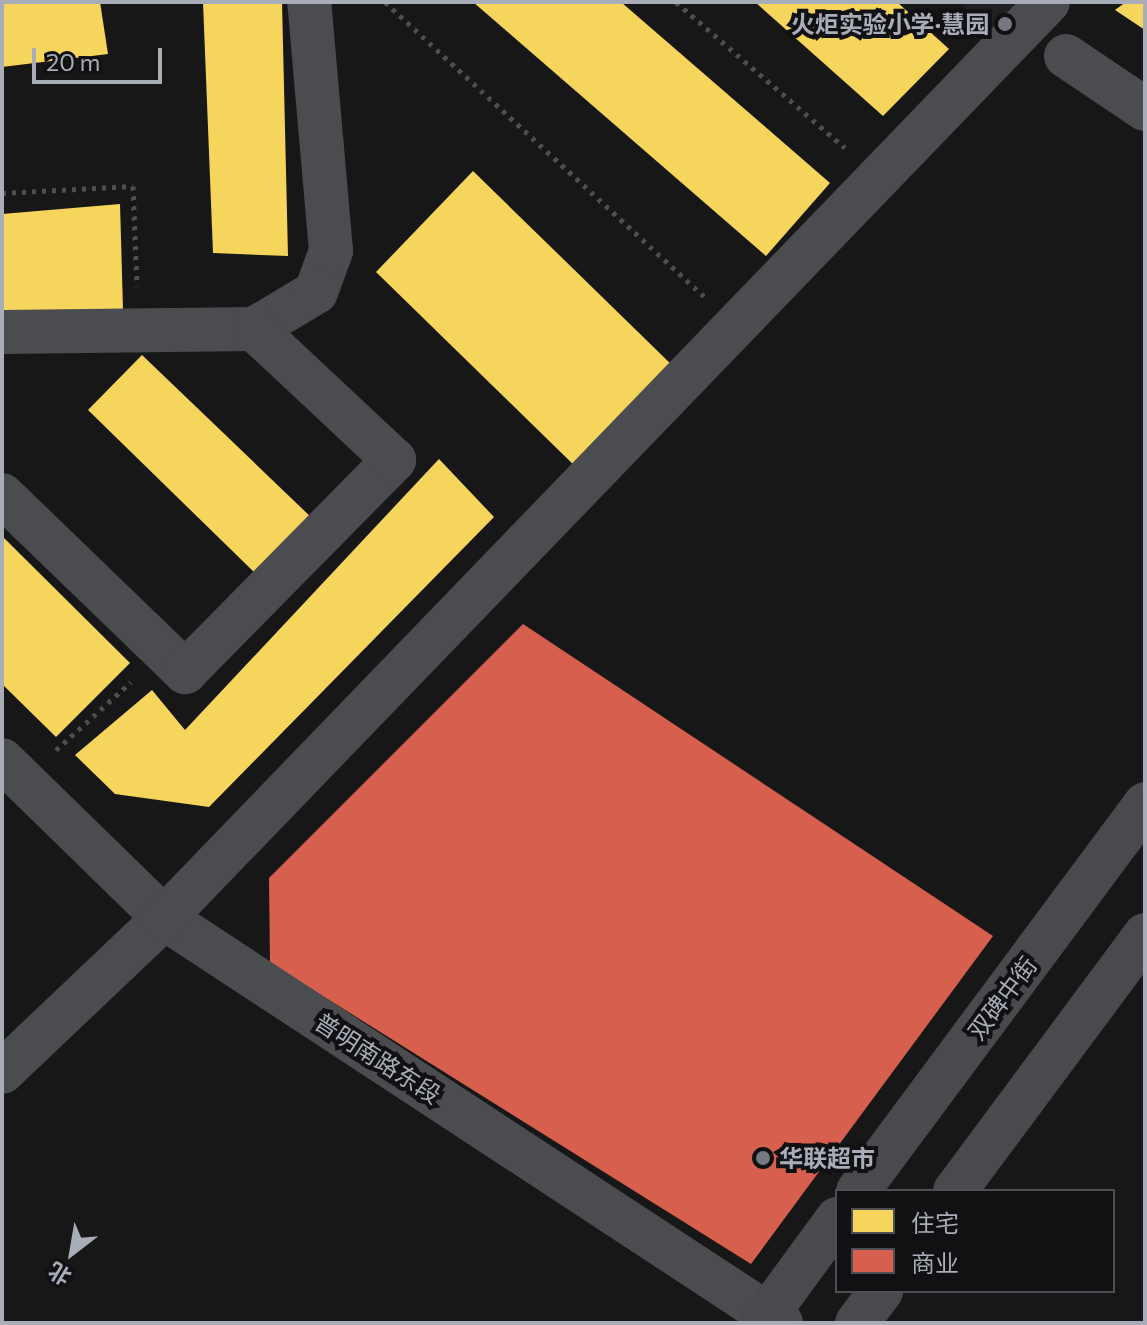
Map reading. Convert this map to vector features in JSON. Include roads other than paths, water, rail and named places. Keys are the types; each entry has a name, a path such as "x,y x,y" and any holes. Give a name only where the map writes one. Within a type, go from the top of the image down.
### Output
{"main road":[{"name":"双碑中街","path":"859,1189 1145,804"},
{"path":"956,1189 1145,935"},
{"path":"770,1319 835,1222"},
{"path":"857,1323 880,1293"}],"street":[{"path":"2,332 254,329 316,292 331,251 309,2"},
{"path":"2,1072 164,918 1048,2"},
{"path":"1066,56 1145,109"},
{"path":"2,495 185,672 394,460 254,329"},
{"name":"普明南路东段","path":"12,770 164,918 770,1319"}],"place":[{"name":"火炬实验小学·慧园","path":"1005,24"},
{"name":"华联超市","path":"763,1158"}]}
